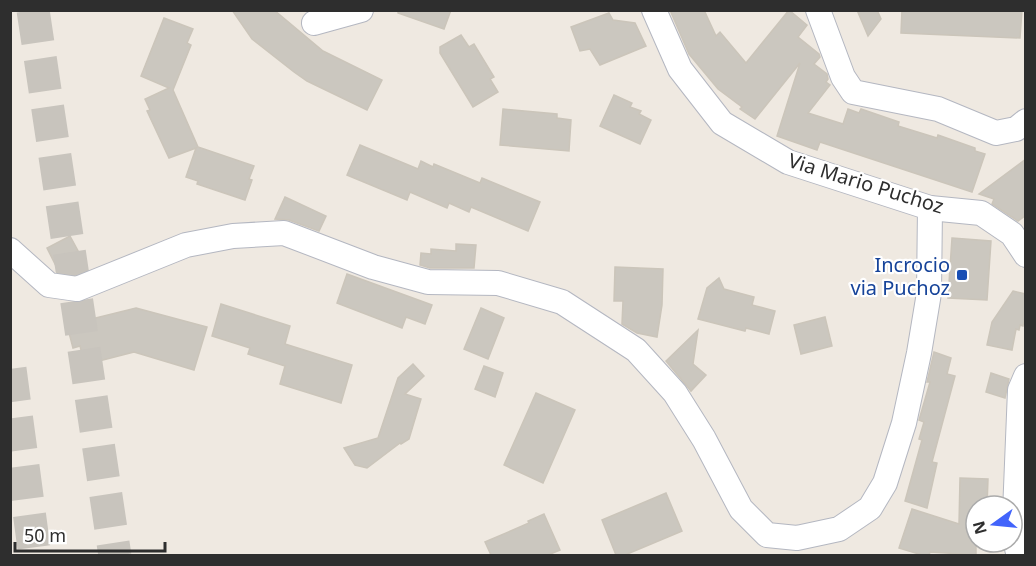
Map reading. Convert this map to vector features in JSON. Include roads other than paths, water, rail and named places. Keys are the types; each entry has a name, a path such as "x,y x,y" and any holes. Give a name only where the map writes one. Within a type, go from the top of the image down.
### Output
{"street":[{"path":"314,23 361,10"},
{"name":"Via Mario Puchoz","path":"654,10 680,69 722,123 788,162 930,208 981,213 1012,234 1026,255"},
{"path":"818,10 843,77 853,92 938,109 996,133 1016,129 1026,121"},
{"path":"10,250 48,285 77,289 186,245 233,237 284,233 373,267 428,282 498,283 562,302 636,350 675,393 704,439 741,509 767,535 797,538 839,529 870,508 885,483 904,423 929,293 930,208"},
{"path":"1019,555 1014,537 1020,390 1026,376"}],"tunnel":[{"path":"33,10 115,556"},
{"path":"10,369 35,556"}],"place":[{"name":"Incrocio via Puchoz","path":"962,275"}]}
